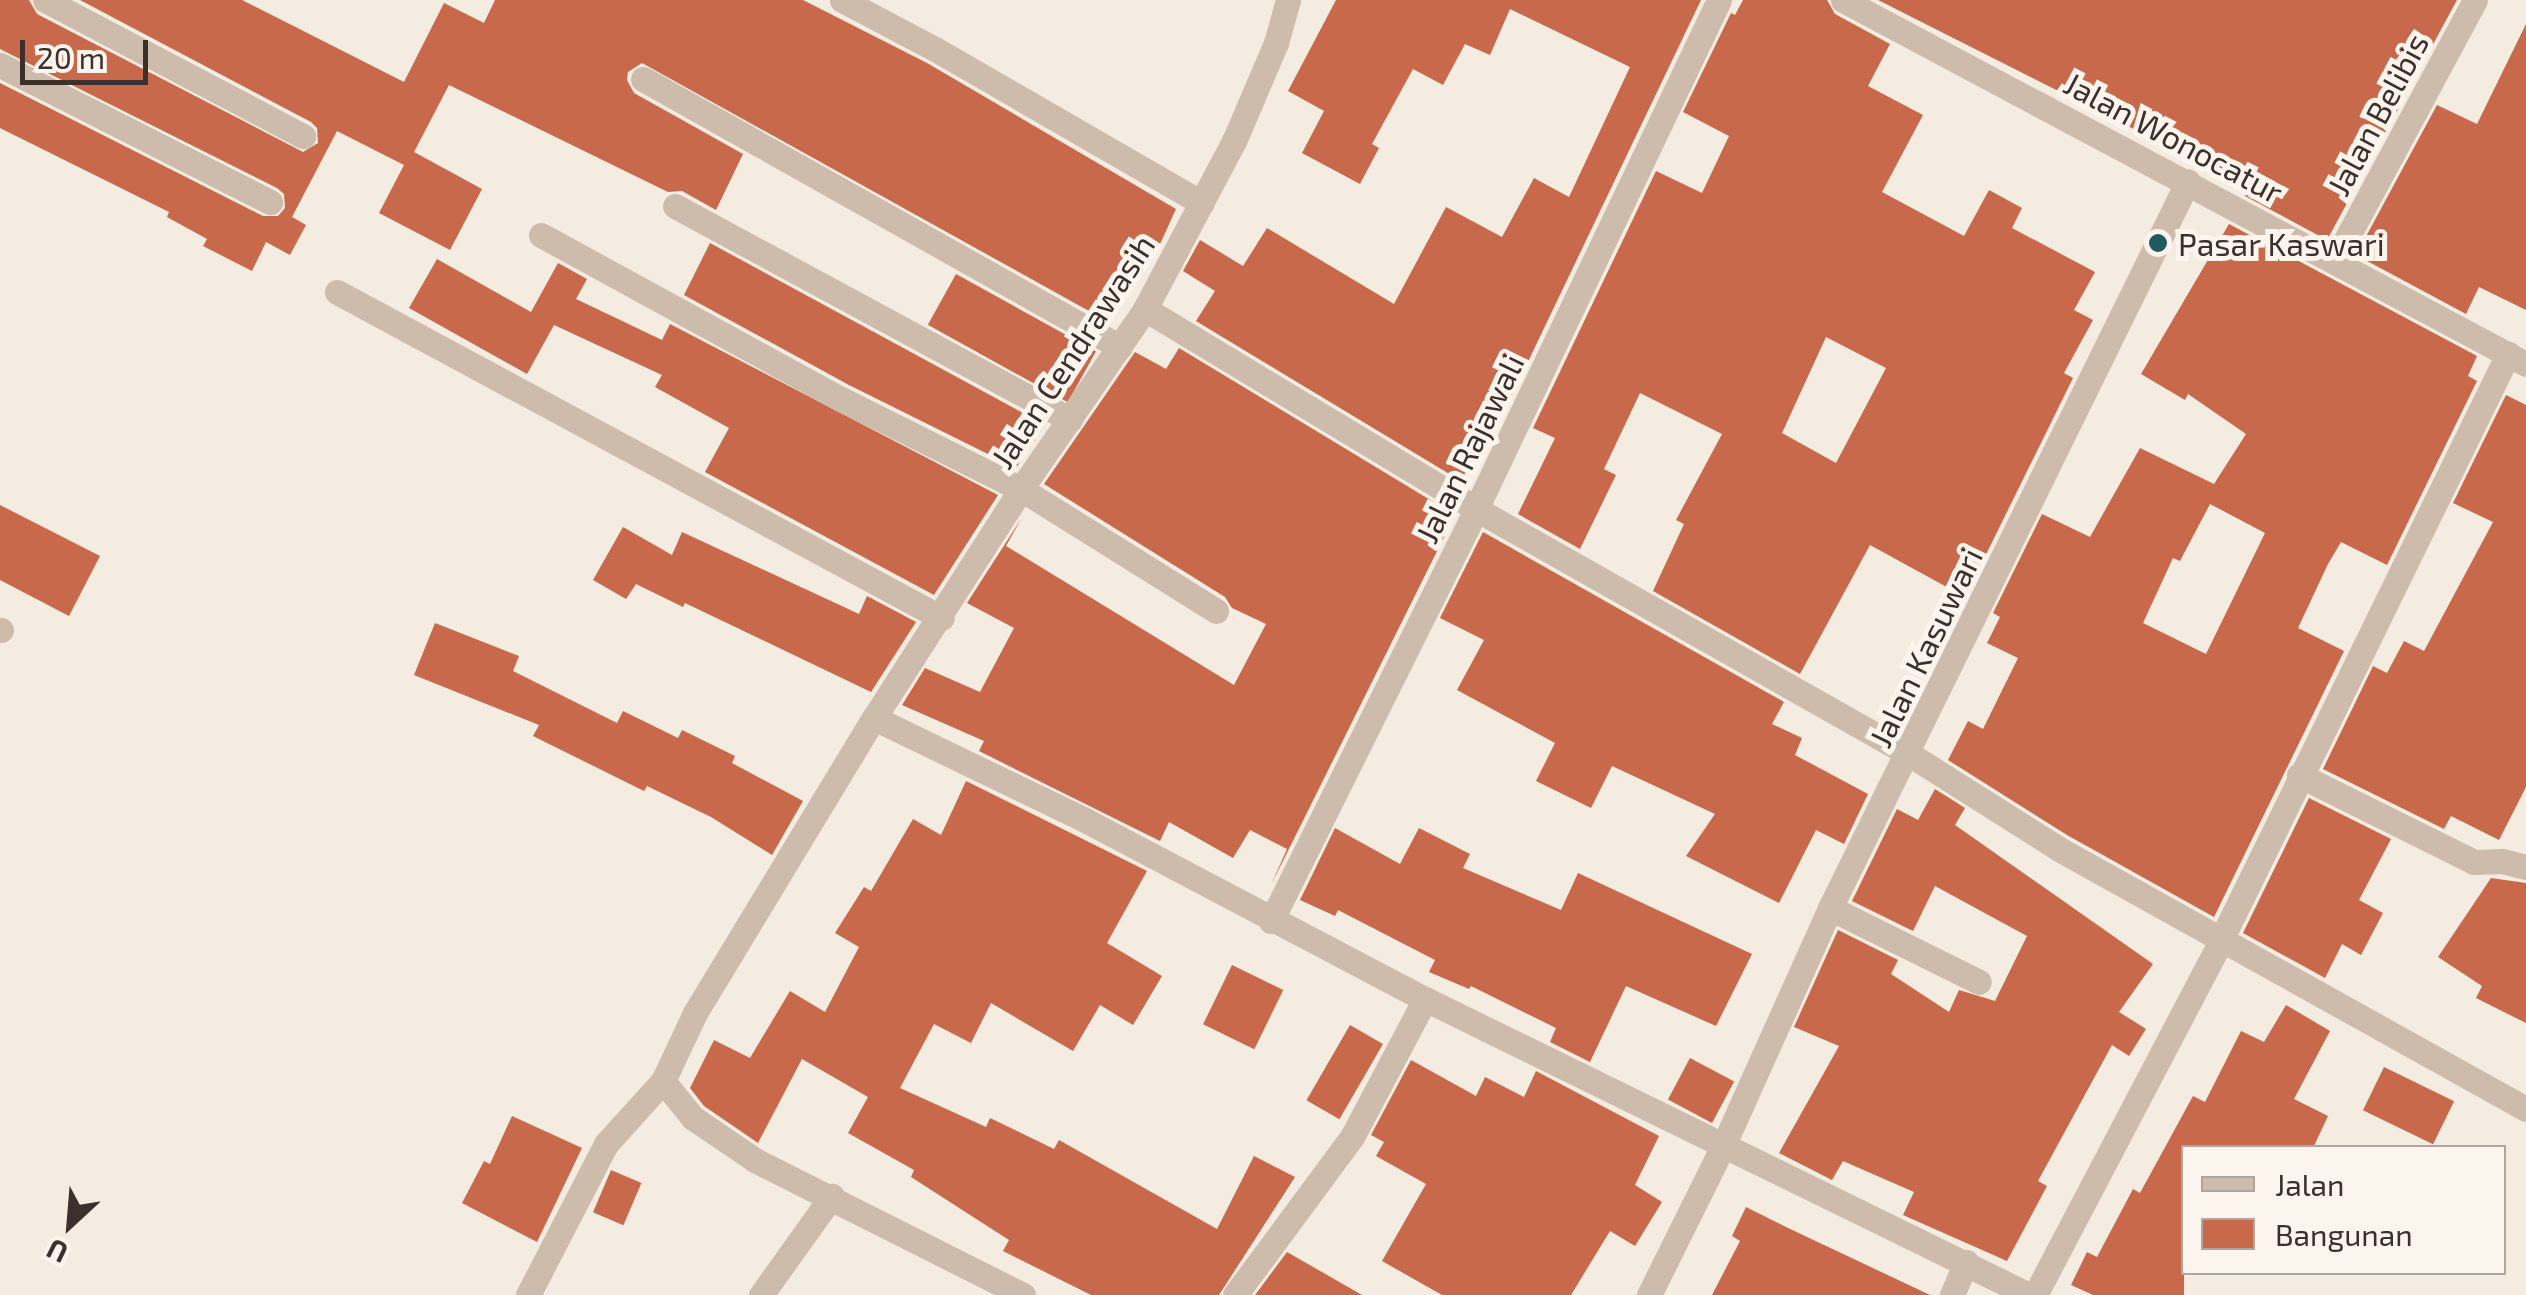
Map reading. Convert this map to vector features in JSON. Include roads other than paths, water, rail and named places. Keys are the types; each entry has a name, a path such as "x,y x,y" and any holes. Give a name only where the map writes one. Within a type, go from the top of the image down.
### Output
{"street":[{"path":"44,0 303,136"},
{"path":"842,0 1202,203"},
{"name":"Jalan Cendrawasih","path":"528,1295 606,1144 663,1081 695,1013 874,718 1021,490 1145,310 1202,203 1262,75 1288,0"},
{"name":"Jalan Rajawali","path":"1271,920 1476,508 1718,0"},
{"name":"Jalan Wonocatur","path":"1843,0 2517,359"},
{"name":"Jalan Belibis","path":"2335,260 2475,0"},
{"path":"0,66 270,202"},
{"path":"643,79 1120,346"},
{"name":"Jalan Kasuwari","path":"1649,1295 1724,1144 1830,908 2188,181"},
{"path":"676,206 1070,420"},
{"path":"541,235 841,399 1021,490 1216,611"},
{"path":"337,292 942,618"},
{"path":"1145,310 1476,508 1909,754 2059,850 2526,1109"},
{"path":"874,718 1085,820 1425,999 2032,1295 2220,942 2299,775 2517,359"},
{"path":"2299,775 2474,862 2502,861 2526,867"},
{"path":"1830,908 1979,982"},
{"path":"1235,1295 1352,1138 1425,999"},
{"path":"663,1081 693,1118 720,1138 1023,1295"},
{"path":"761,1295 832,1196"},
{"path":"1952,1295 1966,1262"}],"place":[{"name":"Pasar Kaswari","path":"2158,243"}]}
